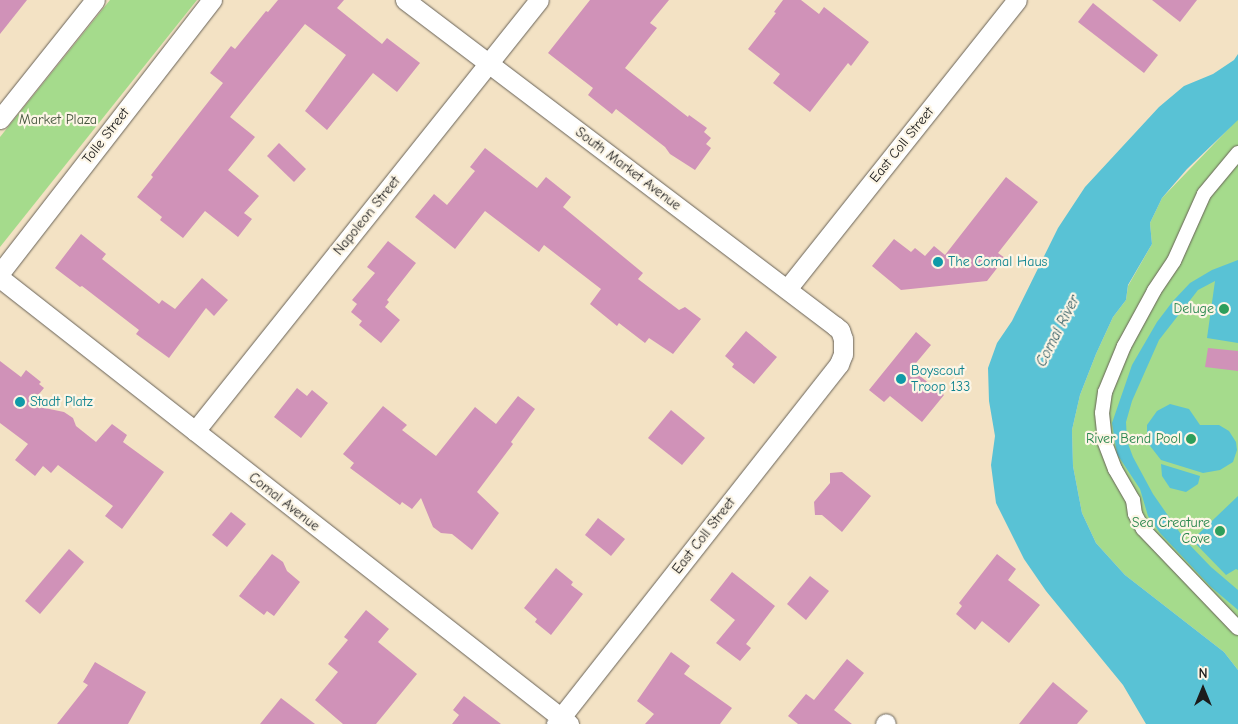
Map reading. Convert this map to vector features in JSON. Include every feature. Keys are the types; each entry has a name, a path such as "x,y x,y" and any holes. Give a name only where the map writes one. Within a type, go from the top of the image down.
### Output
{"street":[{"path":"0,119 95,0"},
{"name":"Tolle Street","path":"0,273 212,0"},
{"name":"South Market Avenue","path":"405,0 840,330 844,344"},
{"name":"Napoleon Street","path":"194,431 539,0"},
{"name":"East Coll Street","path":"787,289 1017,0"},
{"path":"1238,153 1204,194 1174,261 1154,291 1124,346 1105,392 1102,413 1105,443 1115,469 1133,500 1135,514 1143,529 1238,628"},
{"name":"Comal Avenue","path":"0,278 562,722"},
{"name":"East Coll Street","path":"562,722 839,364 844,344"}],"green space":[{"name":"Market Plaza","path":"110,0 197,0 0,247 0,137"},
{"path":"1237,120 1238,670 1224,652 1125,575 1096,543 1082,513 1073,466 1072,430 1080,395 1096,354 1113,317 1126,300 1128,286 1152,244 1150,223 1162,198"}],"water":[{"name":"Comal River","path":"1238,54 1238,120 1187,169 1162,198 1150,223 1152,244 1128,285 1126,300 1113,317 1096,354 1080,395 1072,430 1073,466 1082,513 1096,543 1125,575 1224,652 1238,670 1238,724 1146,724 1123,685 1046,591 1024,559 996,503 991,465 995,436 989,401 988,368 997,343 1012,321 1058,228 1085,187 1159,107 1184,86 1213,74 1234,60"},
{"path":"1238,260 1238,343 1207,338 1215,281 1198,290 1159,340 1132,401 1126,422 1127,441 1133,457 1153,494 1185,540 1211,567 1238,590 1238,610 1211,587 1160,533 1148,516 1140,489 1117,454 1112,423 1132,365 1157,322 1173,301 1190,283 1212,270"},
{"name":"River Bend Pool","path":"1170,404 1189,409 1200,425 1219,425 1229,431 1236,442 1237,450 1233,462 1220,470 1203,473 1161,460 1147,442 1147,425 1157,411"},
{"path":"1161,464 1200,476 1198,484 1186,492 1170,488 1162,476"},
{"name":"Sea Creature Cove","path":"1238,496 1238,570 1236,569 1226,575 1192,540"}],"building":[{"path":"0,0 27,0 0,34"},
{"path":"278,0 344,0 337,8 382,44 387,38 420,63 397,92 373,73 327,130 305,111 346,55 305,24 230,117 255,137 228,170 259,196 244,213 252,219 238,237 205,211 183,238 160,220 162,217 137,197 153,177 151,175 223,83 210,73 231,46 235,49 266,11 268,12"},
{"path":"590,0 669,0 650,23 657,28 625,68 688,117 689,115 707,128 704,132 711,138 706,144 711,148 695,170 670,154 665,147 616,109 612,114 588,95 593,88 548,53"},
{"path":"783,0 801,0 819,14 824,7 869,42 851,66 848,63 810,112 773,83 780,74 748,49 776,13 774,12"},
{"path":"1152,0 1197,0 1180,22"},
{"path":"1093,3 1158,55 1144,73 1078,22"},
{"path":"279,143 306,169 294,182 267,156"},
{"path":"485,148 537,188 546,177 571,197 563,207 643,273 638,279 679,310 685,307 701,319 673,354 649,338 645,343 619,323 617,326 590,304 601,289 544,245 539,252 485,211 455,249 415,217 434,194 447,205 475,171 470,167"},
{"name":"The Comal Haus","path":"1006,177 1038,202 998,253 1005,258 987,281 901,290 872,266 894,239 911,252 915,248 925,256 934,246 945,255"},
{"path":"81,234 106,254 102,259 159,304 162,300 175,309 202,278 228,300 214,316 206,308 169,358 136,334 139,330 82,286 80,287 55,268"},
{"path":"388,241 416,263 387,300 389,302 385,307 400,320 381,343 359,325 362,321 351,312 357,304 352,300 375,273 367,267"},
{"path":"746,331 777,357 754,384 732,367 734,364 725,356"},
{"name":"Boyscout Troop 133","path":"916,332 931,345 911,369 944,395 922,422 890,396 884,402 869,390"},
{"path":"1208,348 1238,351 1238,371 1205,367"},
{"path":"0,361 21,377 26,370 41,382 39,384 44,388 30,405 64,412 73,418 76,426 96,442 112,424 127,435 123,442 164,472 122,529 105,516 113,506 58,465 51,473 43,466 35,476 15,460 28,444 0,423"},
{"path":"297,388 307,396 312,390 328,403 301,438 274,417"},
{"path":"518,396 535,409 511,442 513,444 477,492 499,513 472,550 452,534 441,533 433,527 421,498 412,509 402,502 400,505 350,468 354,463 343,454 383,406 407,425 402,430 436,456 475,407 496,424"},
{"path":"671,410 705,438 682,465 648,438"},
{"path":"842,472 871,496 842,532 822,515 815,515 814,502 830,483 830,473"},
{"path":"231,512 246,524 227,547 212,535"},
{"path":"598,518 625,539 611,556 585,535"},
{"path":"69,549 84,562 40,614 25,601"},
{"path":"272,554 283,562 287,571 300,582 274,616 267,611 264,615 239,596"},
{"path":"997,554 1016,569 1008,580 1040,605 1009,643 982,621 975,630 956,614 962,606 959,603"},
{"path":"556,568 573,582 571,585 583,594 551,635 535,622 537,619 524,608"},
{"path":"732,572 775,606 746,644 751,648 740,661 716,643 735,620 710,600"},
{"path":"810,576 829,591 806,620 787,604"},
{"path":"366,610 389,629 378,642 417,674 376,724 343,724 315,700 338,672 328,664 348,640 344,637"},
{"path":"671,652 690,666 684,674 732,708 720,724 645,724 654,714 637,701"},
{"path":"847,659 864,673 834,710 852,724 798,724 788,716 806,694 814,700"},
{"path":"95,662 146,692 128,724 57,724 88,685 83,682"},
{"path":"1053,682 1088,711 1077,724 1019,724"},
{"path":"464,696 501,724 452,724 459,715 453,710"},
{"path":"281,698 315,724 260,724"}],"place":[{"name":"The Comal Haus","path":"938,262"},
{"name":"Deluge","path":"1224,309"},
{"name":"Boyscout Troop 133","path":"901,379"},
{"name":"Stadt Platz","path":"20,402"},
{"name":"River Bend Pool","path":"1191,439"},
{"name":"Sea Creature Cove","path":"1220,531"}]}
